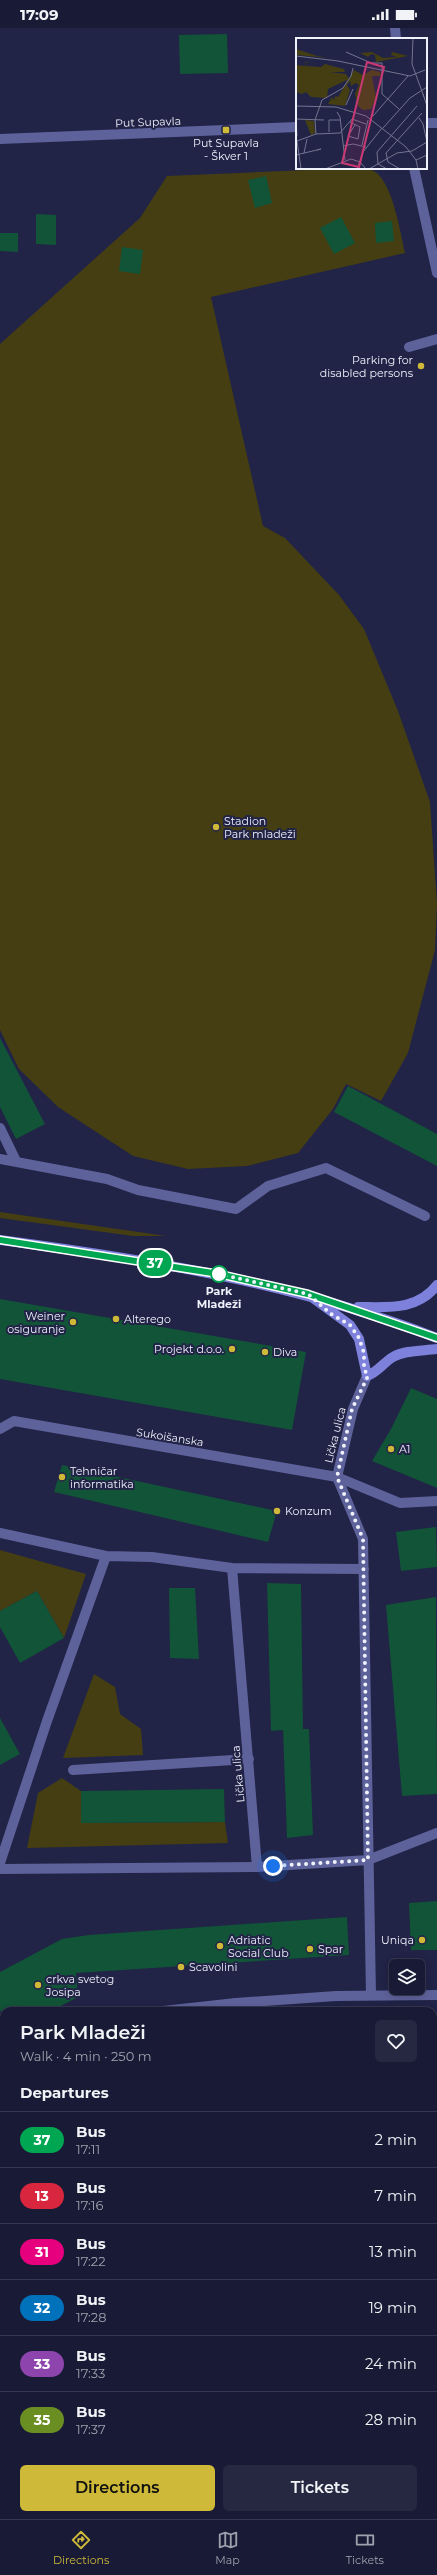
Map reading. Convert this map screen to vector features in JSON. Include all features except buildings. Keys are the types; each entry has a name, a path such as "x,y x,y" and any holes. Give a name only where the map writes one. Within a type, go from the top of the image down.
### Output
{"main road":[{"path":"0,1240 219,1274 308,1294 437,1338"},
{"path":"348,1307 400,1307 426,1297 437,1285"},
{"path":"308,1294 331,1314 350,1325 359,1338 368,1376 378,1372 392,1357 403,1353 437,1349"}],"street":[{"path":"395,28 396,38"},
{"name":"Put Supavla","path":"0,139 296,127"},
{"path":"414,169 437,273"},
{"path":"409,346 437,339"},
{"path":"0,1128 16,1161"},
{"path":"0,1159 107,1179 138,1190 236,1209 268,1186 326,1168 425,1216"},
{"name":"Lička ulica","path":"368,1376 352,1409 337,1477 363,1539 371,1995"},
{"name":"Sukoišanska","path":"0,1428 14,1421 337,1477 400,1503 437,1501"},
{"path":"0,1533 106,1556 152,1557 232,1568 364,1570"},
{"path":"0,1863 47,1721 106,1556"},
{"name":"Lička ulica","path":"232,1568 257,1867"},
{"path":"74,1770 248,1759"},
{"path":"0,1869 257,1867 368,1860 437,1833"},
{"path":"236,2007 371,1995 437,1995"}],"shaded area":[{"name":"Stadion Park mladeži","path":"331,169 366,169 373,171 376,172 384,181 392,200 405,253 211,297 263,526 285,538 339,595 364,629 398,711 430,802 437,904 435,950 408,1053 381,1101 346,1084 333,1109 298,1153 247,1166 188,1169 133,1156 58,1107 19,1069 0,1030 0,344 140,218 167,176"},
{"path":"0,1212 166,1236 133,1236 0,1218"},
{"path":"0,1550 86,1574 64,1638 37,1591 0,1611"},
{"path":"94,1674 115,1687 120,1714 141,1729 143,1755 63,1758"},
{"path":"62,1778 81,1791 81,1823 225,1822 228,1843 27,1848 38,1793"}],"bus line":[{"name":"37","path":"0,1240 219,1274 308,1294 392,1321 437,1338"}],"place":[{"name":"Put Supavla - Škver 1","path":"226,130"},
{"name":"Parking for disabled persons","path":"421,366"},
{"name":"Stadion Park mladeži","path":"216,827"},
{"name":"Park Mladeži","path":"219,1274"},
{"name":"Alterego","path":"116,1319"},
{"name":"Weiner osiguranje","path":"73,1322"},
{"name":"Projekt d.o.o.","path":"232,1349"},
{"name":"Diva","path":"265,1352"},
{"name":"A1","path":"391,1449"},
{"name":"Tehničar informatika","path":"62,1477"},
{"name":"Konzum","path":"277,1511"},
{"name":"Uniqa","path":"422,1940"},
{"name":"Adriatic Social Club","path":"220,1946"},
{"name":"Spar","path":"310,1949"},
{"name":"Scavolini","path":"181,1967"},
{"name":"crkva svetog Josipa","path":"38,1985"}],"route":[{"path":"219,1274 308,1294 331,1314 350,1325 359,1338 366,1362 364,1369 368,1376 352,1409 337,1477 363,1539 368,1860 273,1866"}]}
